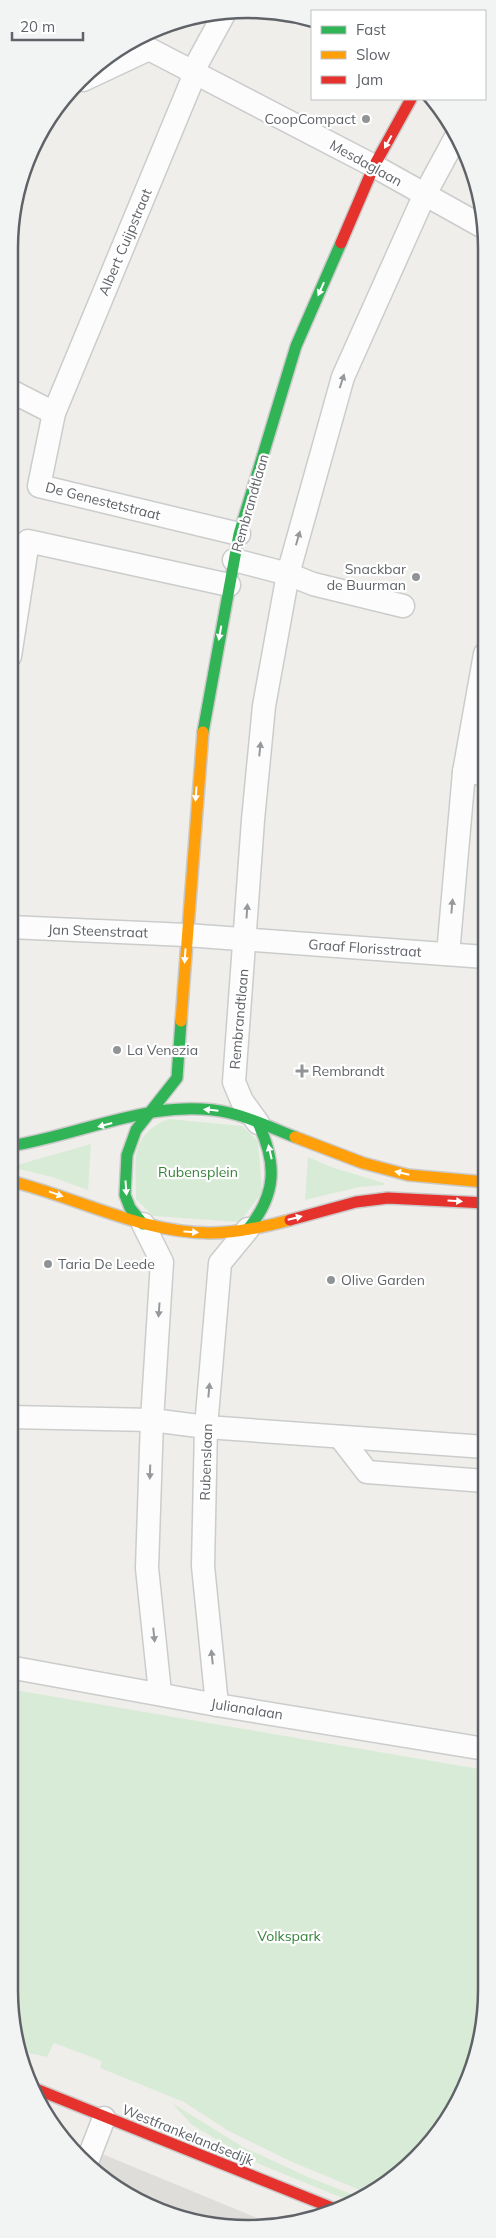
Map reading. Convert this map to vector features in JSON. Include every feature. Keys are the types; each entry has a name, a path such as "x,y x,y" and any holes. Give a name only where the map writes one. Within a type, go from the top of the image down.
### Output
{"street":[{"name":"Albert Cuijpstraat","path":"54,413 191,83 193,71 221,19"},
{"name":"Mesdaglaan","path":"99,72 148,49 374,166 424,196 477,224"},
{"name":"Rembrandtlaan","path":"152,1112 168,1095 177,1078 200,746 239,534 296,346 374,166 410,100"},
{"name":"Rembrandtlaan","path":"258,1123 242,1101 234,1082 246,939 253,820 264,706 288,574 343,376 424,196 453,142"},
{"path":"18,395 54,413"},
{"name":"De Genestetstraat","path":"54,413 39,486 239,534"},
{"path":"18,589 28,541 229,585"},
{"path":"234,560 288,574 313,584 403,606"},
{"path":"448,954 474,773 478,730"},
{"name":"Jan Steenstraat","path":"18,927 186,935"},
{"path":"186,935 246,939"},
{"name":"Graaf Florisstraat","path":"246,939 478,956"},
{"path":"18,1145 42,1141 152,1112 199,1109 223,1112 258,1123 363,1163 408,1175 478,1181"},
{"path":"152,1112 129,1143 125,1180 126,1201 143,1224 162,1262 152,1420 147,1568 160,1693"},
{"path":"248,1229 260,1216 267,1203 270,1189 272,1156 258,1123"},
{"path":"18,1183 34,1186 143,1224 175,1230 209,1233 248,1229 357,1201 385,1197 478,1203"},
{"name":"Rubenslaan","path":"217,1705 203,1566 206,1427 220,1263 248,1229"},
{"path":"18,1417 152,1420 206,1427 478,1447"},
{"path":"340,1437 367,1472 478,1480"},
{"name":"Julianalaan","path":"18,1668 217,1705 478,1748"},
{"name":"Westfrankelandsedijk","path":"41,2091 327,2206"},
{"path":"89,2157 104,2118"}],"shaded area":[{"path":"76,2143 262,2220 218,2219 188,2213 160,2203 120,2182 96,2163"}],"green space":[{"name":"Rubensplein","path":"168,1119 242,1126 258,1141 262,1192 240,1222 153,1216 136,1199 136,1162 140,1142 146,1133"},
{"path":"91,1144 88,1190 52,1177 18,1169 18,1165"},
{"path":"308,1157 334,1168 384,1183 384,1185 359,1187 305,1200"},
{"name":"Volkspark","path":"18,1691 478,1769 478,2005 471,2050 455,2092 440,2118 411,2153 376,2182 362,2191 290,2161 227,2130 184,2102 100,2068 102,2061 54,2043 47,2057 26,2052 19,2020"},
{"path":"172,2103 243,2147 308,2177 354,2195 345,2199 259,2164 192,2125"}],"traffic: fast":[{"path":"203,732 239,534 296,346 341,243"},
{"path":"143,1224 130,1208 125,1195 127,1155 136,1130 177,1078 181,1021"},
{"path":"18,1145 120,1119 175,1109 203,1109 230,1113 295,1137"},
{"path":"248,1229 258,1216 264,1203 269,1191 271,1178 269,1152 258,1123"}],"traffic: slow":[{"path":"181,1021 203,732"},
{"path":"295,1137 363,1163 408,1175 478,1181"},
{"path":"18,1183 134,1221 184,1231 230,1232 290,1220"}],"traffic: jam":[{"path":"341,243 374,166 410,100"},
{"path":"290,1220 356,1202 388,1198 478,1203"},
{"path":"40,2091 328,2206"}],"place":[{"name":"CoopCompact","path":"366,119"},
{"name":"Snackbar de Buurman","path":"416,577"},
{"name":"La Venezia","path":"117,1050"},
{"name":"Rembrandt","path":"302,1071"},
{"name":"Taria De Leede","path":"48,1264"},
{"name":"Olive Garden","path":"331,1280"}]}
